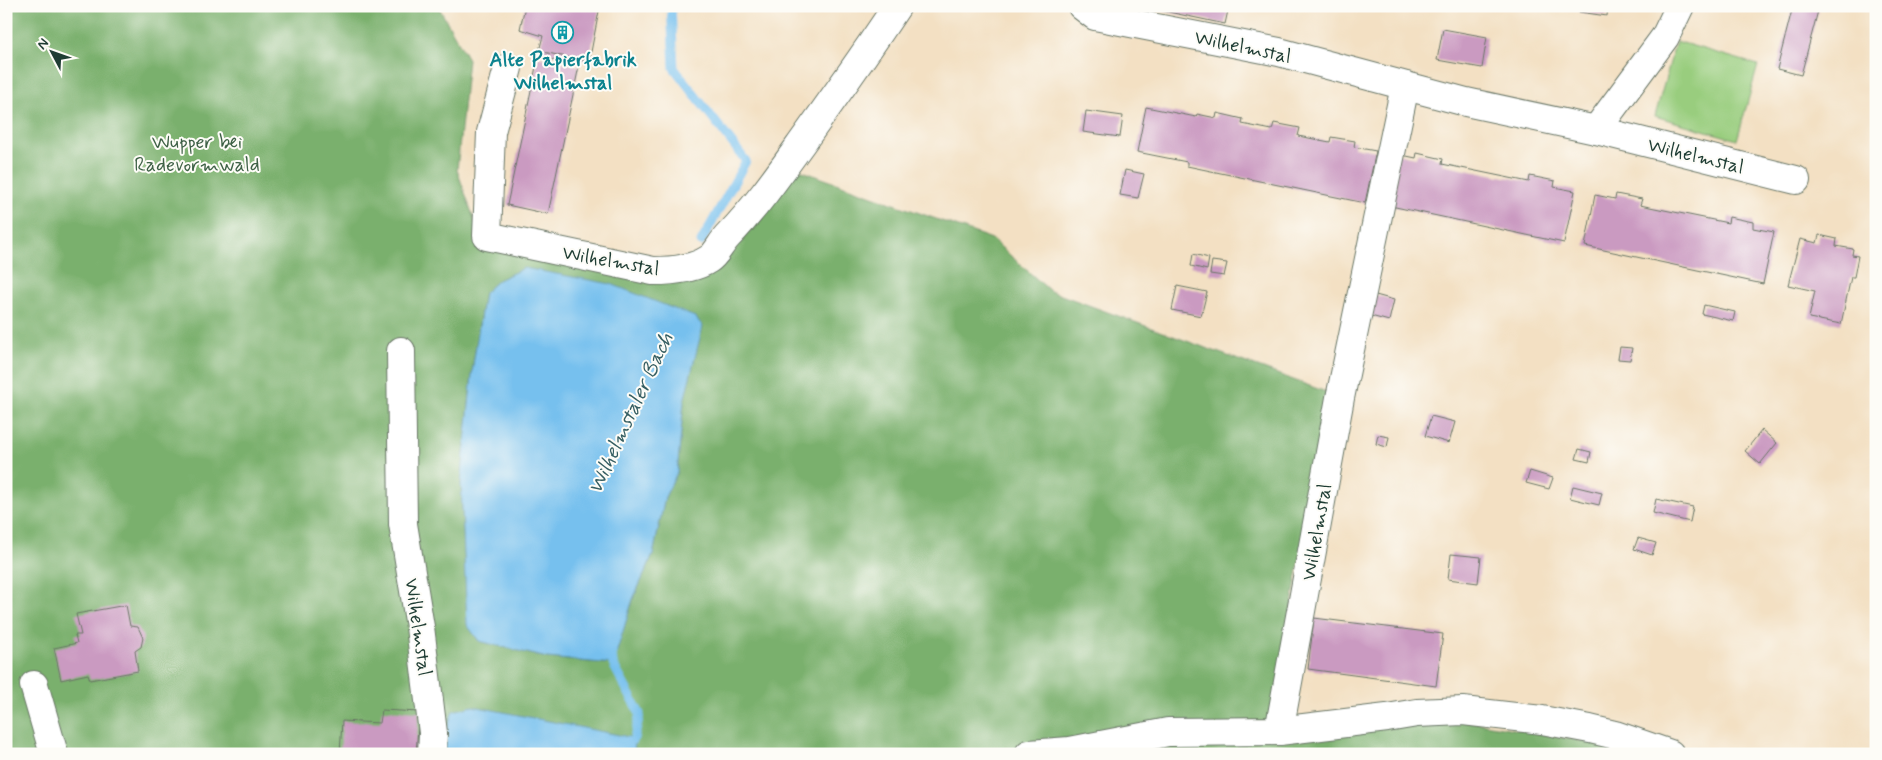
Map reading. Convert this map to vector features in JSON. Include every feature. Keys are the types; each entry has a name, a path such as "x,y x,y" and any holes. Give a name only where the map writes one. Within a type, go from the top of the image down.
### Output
{"street":[{"name":"Wilhelmstal","path":"508,68 491,132 487,236 653,271 682,268 710,259 723,241 750,212 855,69 897,6"},
{"name":"Wilhelmstal","path":"1082,6 1095,16 1279,52 1466,102 1596,130 1796,180"},
{"path":"1596,130 1665,37 1680,6"},
{"name":"Wilhelmstal","path":"1279,731 1340,398 1405,86"},
{"name":"Wilhelmstal","path":"401,351 403,524 420,627 432,733 432,754"},
{"path":"34,685 54,754"},
{"path":"1029,754 1070,751 1168,732 1279,731 1417,713 1472,712 1542,720 1590,729 1670,754"}],"green space":[{"name":"Wupper bei Radevormwald","path":"6,6 438,6 468,59 457,170 475,222 687,275 794,168 992,239 1050,291 1329,393 1272,718 1439,716 1657,754 635,754 634,738 445,754 6,754","holes":["498,280 684,401 677,473 665,497 653,555 633,599 612,664 547,658 479,641 468,625 461,484 473,365 484,293"]},
{"path":"1676,41 1758,65 1737,140 1655,116"}],"water":[{"path":"524,268 611,284 695,317 703,326 684,401 677,473 665,497 653,555 633,599 613,664 547,658 479,641 467,625 461,484 473,365 484,293 498,280"},
{"path":"473,706 634,738 635,754 445,754 445,734 453,711"}],"building":[{"name":"Alte Papierfabrik Wilhelmstal","path":"525,6 600,6 589,62 539,51 543,36 520,29"},
{"path":"1160,6 1229,6 1225,24 1159,10"},
{"path":"1580,6 1608,6 1607,16 1579,12"},
{"path":"1793,6 1819,7 1801,75 1777,69"},
{"path":"1443,29 1487,37 1482,68 1437,60"},
{"path":"538,57 579,66 548,214 507,205"},
{"path":"1146,107 1196,117 1197,114 1216,118 1217,113 1243,119 1242,124 1272,130 1274,123 1300,128 1298,136 1330,142 1331,137 1355,141 1354,147 1376,151 1365,203 1187,166 1187,162 1137,152"},
{"path":"1086,111 1123,116 1120,137 1083,132"},
{"path":"1417,153 1443,159 1442,164 1529,182 1530,176 1555,181 1554,187 1575,191 1564,243 1386,205 1397,154 1416,158"},
{"path":"1125,170 1144,174 1138,198 1120,195"},
{"path":"1616,194 1642,199 1640,205 1728,223 1729,217 1753,222 1753,228 1774,232 1763,284 1585,246 1595,195 1615,199"},
{"path":"1819,235 1837,239 1836,246 1853,249 1852,255 1858,256 1854,277 1851,277 1841,324 1809,318 1815,291 1788,285 1800,239 1817,243"},
{"path":"1193,254 1209,258 1207,270 1191,266"},
{"path":"1212,261 1227,263 1224,276 1210,274"},
{"path":"1177,286 1207,292 1201,316 1172,310"},
{"path":"1372,294 1394,300 1389,321 1367,315"},
{"path":"1704,305 1735,312 1733,321 1702,314"},
{"path":"1620,347 1632,348 1630,360 1618,359"},
{"path":"1431,416 1455,422 1449,443 1425,436"},
{"path":"1762,430 1777,443 1760,464 1745,451"},
{"path":"1378,435 1389,437 1387,447 1376,444"},
{"path":"1579,449 1591,452 1589,462 1576,459"},
{"path":"1530,471 1553,478 1549,489 1526,483"},
{"path":"1573,486 1602,493 1599,505 1570,498"},
{"path":"1656,499 1693,507 1690,522 1653,513"},
{"path":"1638,538 1656,543 1652,555 1634,549"},
{"path":"1451,554 1481,557 1478,583 1448,579"},
{"path":"126,605 130,626 138,627 143,638 141,647 135,651 138,671 90,680 88,674 61,680 54,648 77,643 75,635 81,635 76,614"},
{"path":"1314,618 1443,634 1436,686 1308,669"},
{"path":"382,710 419,712 416,754 340,754 342,721 380,723"}],"waterway":[{"name":"Wilhelmstaler Bach","path":"671,6 674,68 746,161 701,242"},
{"name":"Wilhelmstaler Bach","path":"612,653 613,664 640,714 634,738 621,754"}],"place":[{"name":"Alte Papierfabrik Wilhelmstal","path":"563,33"}]}
